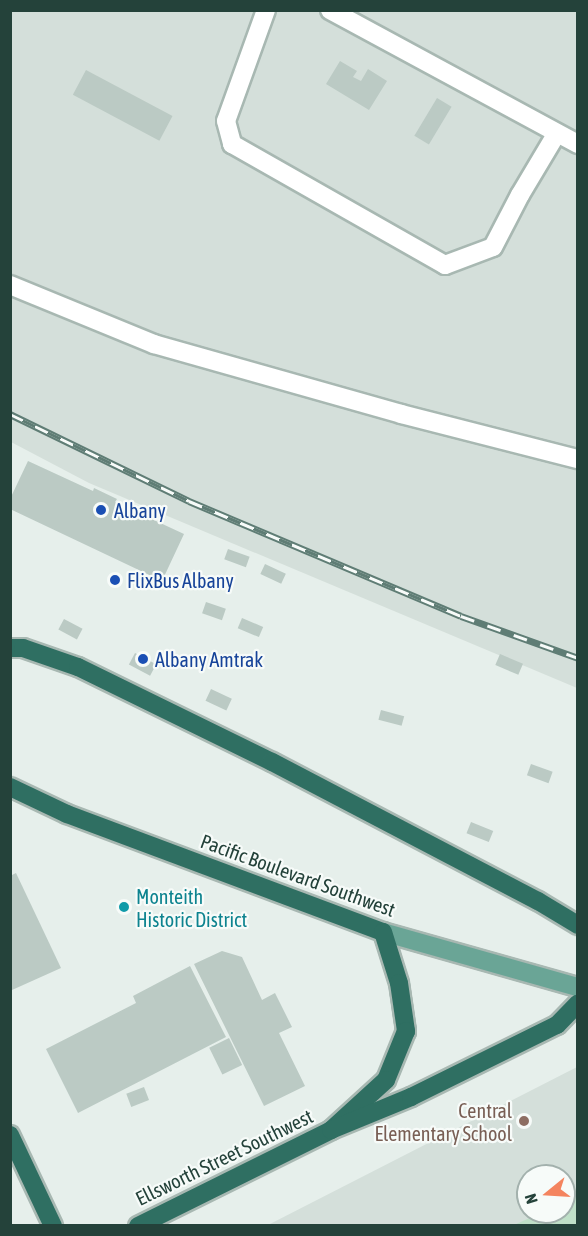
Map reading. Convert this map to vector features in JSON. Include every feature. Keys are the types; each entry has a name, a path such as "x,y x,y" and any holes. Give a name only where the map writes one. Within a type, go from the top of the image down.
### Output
{"highway":[{"path":"10,648 23,648 89,672 282,767 538,901 578,925"},
{"name":"Pacific Boulevard Southwest","path":"10,787 67,814 383,932"},
{"path":"331,1130 386,1080 406,1031 399,983 383,932"},
{"path":"331,1130 411,1097 557,1026 578,1003"},
{"name":"Ellsworth Street Southwest","path":"138,1226 331,1130"},
{"path":"10,1135 53,1226"}],"main road":[{"name":"Pacific Boulevard Southwest","path":"383,932 578,987"}],"lane":[{"path":"266,10 226,121 232,144 445,265 493,247 520,195 557,133"},
{"path":"330,10 578,144"},
{"path":"10,285 154,344 401,414 578,459"}],"shaded area":[{"path":"10,11 577,11 577,688 89,483 11,442"},
{"name":"Central Elementary School","path":"577,1067 577,1225 268,1225"}],"green space":[{"path":"576,1196 577,1225 514,1225 576,1224"}],"building":[{"path":"340,61 357,71 353,77 361,81 368,69 387,81 369,110 326,84"},
{"path":"86,70 173,116 159,141 73,95"},
{"path":"437,98 452,107 429,144 414,136"},
{"name":"Albany","path":"28,461 93,491 94,488 117,499 115,502 184,534 162,581 10,509 10,499"},
{"path":"228,549 250,557 246,567 224,559"},
{"path":"265,564 286,574 281,584 260,574"},
{"path":"206,602 226,609 222,620 202,613"},
{"path":"242,618 263,627 259,637 238,628"},
{"path":"64,619 83,629 77,639 58,630"},
{"path":"135,653 156,664 150,676 129,664"},
{"path":"500,654 523,664 518,675 495,665"},
{"path":"211,689 232,699 226,711 206,701"},
{"path":"381,710 404,716 402,726 378,720"},
{"path":"531,764 553,772 549,783 527,775"},
{"path":"471,822 493,831 489,842 467,833"},
{"path":"16,873 61,968 12,990 10,876"},
{"path":"222,951 242,957 262,1000 275,993 292,1027 279,1033 305,1086 264,1106 194,964"},
{"path":"190,966 226,1037 78,1113 46,1049 136,1003 133,996"},
{"path":"229,1038 242,1065 222,1075 209,1048"},
{"path":"144,1087 149,1100 131,1107 126,1094"}],"railway":[{"path":"10,414 189,501 461,616 578,658"}],"place":[{"name":"Albany","path":"101,510"},
{"name":"FlixBus Albany","path":"115,580"},
{"name":"Albany Amtrak","path":"143,659"},
{"name":"Monteith Historic District","path":"124,907"},
{"name":"Central Elementary School","path":"524,1121"}]}
